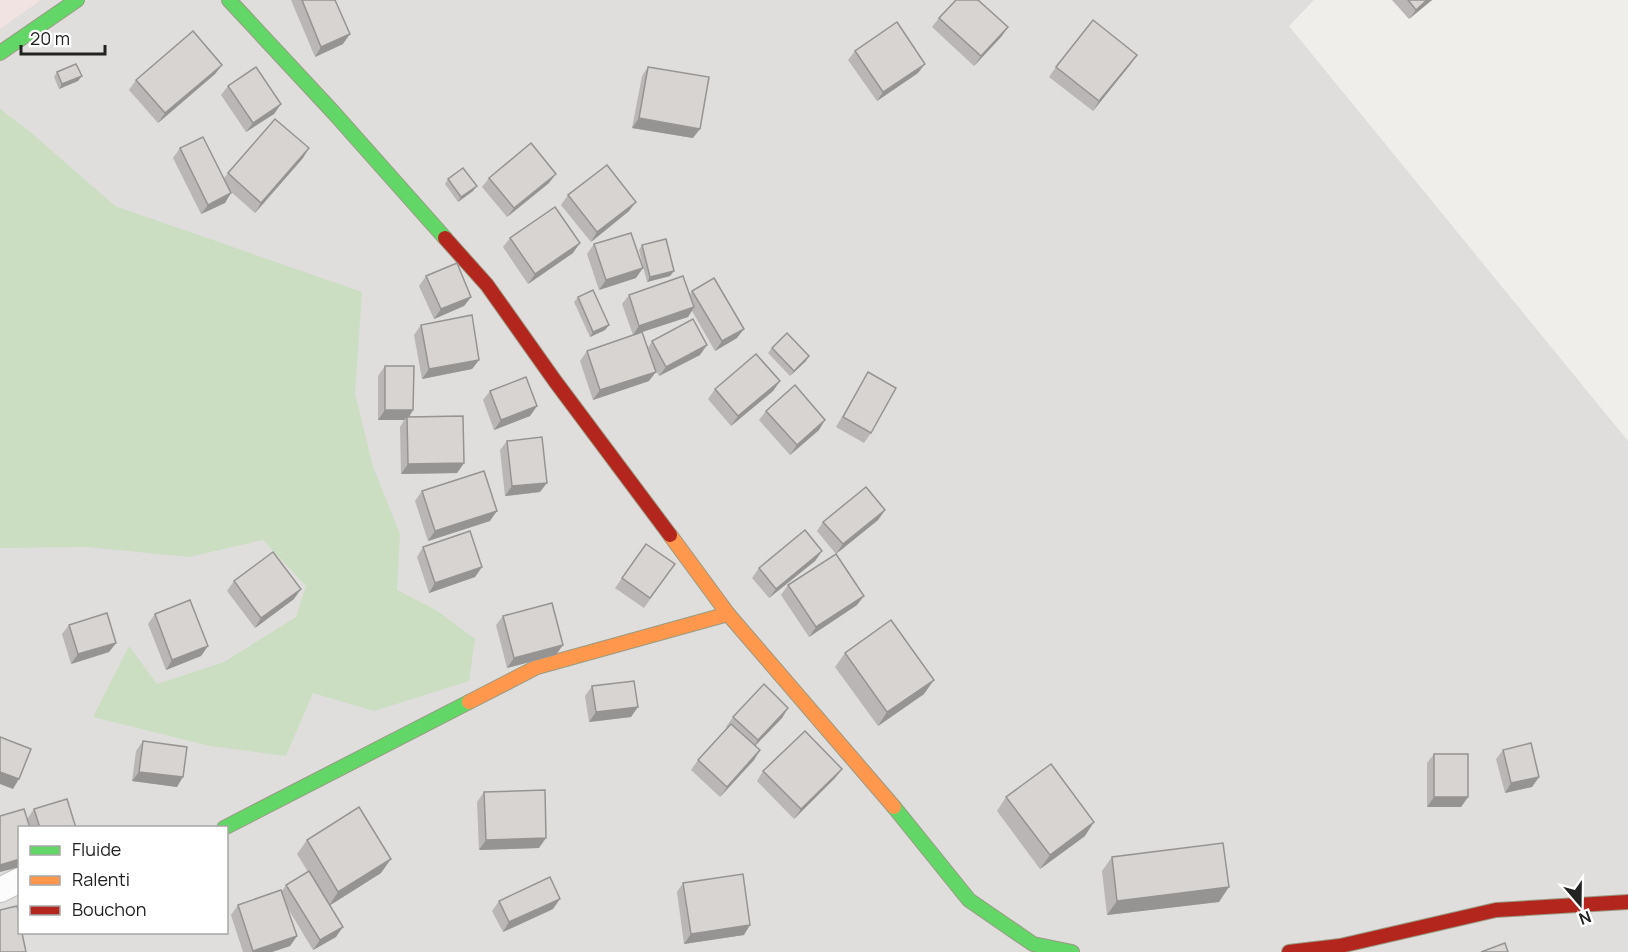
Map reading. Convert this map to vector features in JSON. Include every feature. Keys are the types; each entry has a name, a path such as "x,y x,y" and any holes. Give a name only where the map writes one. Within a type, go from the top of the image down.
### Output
{"street":[{"path":"0,53 77,0"},
{"path":"229,0 334,113 487,285 728,615 884,795 969,900 1033,944 1072,952"},
{"path":"228,826 537,668 728,615"},
{"path":"0,890 18,881"},
{"path":"1289,952 1340,946 1496,910 1628,902"}],"shaded area":[{"path":"0,0 1314,0 1289,26 1628,441 1628,952 0,952"},
{"path":"0,0 41,0 0,29"}],"green space":[{"path":"0,109 28,130 115,206 362,292 355,394 373,467 400,534 397,590 436,610 475,639 469,681 374,711 313,693 286,756 210,746 93,717 129,646 157,684 224,662 296,617 306,586 263,540 189,557 87,547 0,548"}],"building":[{"path":"302,0 335,0 350,34 321,47"},
{"path":"956,0 978,0 1008,27 981,56 939,18"},
{"path":"1408,0 1427,0 1416,10"},
{"path":"1093,20 1137,55 1099,101 1056,67"},
{"path":"897,22 925,64 883,92 855,51"},
{"path":"193,31 222,65 165,113 136,80"},
{"path":"76,64 82,76 62,84 57,72"},
{"path":"256,67 281,104 253,123 228,86"},
{"path":"648,67 709,77 700,129 639,118"},
{"path":"275,119 309,148 261,203 228,173"},
{"path":"203,137 231,193 208,205 180,148"},
{"path":"531,143 556,174 514,208 489,178"},
{"path":"607,165 636,202 597,232 568,195"},
{"path":"463,168 477,186 461,197 448,179"},
{"path":"555,207 580,243 535,274 510,238"},
{"path":"631,233 643,268 606,280 594,244"},
{"path":"666,239 674,271 650,277 642,245"},
{"path":"457,263 471,297 441,309 426,276"},
{"path":"683,276 694,307 639,326 629,295"},
{"path":"714,278 744,329 722,341 692,291"},
{"path":"593,290 609,325 593,332 578,297"},
{"path":"472,315 479,360 429,369 421,325"},
{"path":"693,319 707,345 666,367 652,341"},
{"path":"642,332 656,372 600,390 587,351"},
{"path":"787,333 809,356 794,371 772,348"},
{"path":"756,354 780,381 738,416 715,389"},
{"path":"385,366 414,366 413,410 385,410"},
{"path":"868,372 896,388 871,433 843,417"},
{"path":"526,377 537,406 501,420 490,391"},
{"path":"795,385 825,420 797,445 766,411"},
{"path":"463,416 464,463 408,464 407,417"},
{"path":"542,437 547,483 512,486 507,441"},
{"path":"484,471 497,511 435,531 422,491"},
{"path":"866,487 885,510 843,544 823,522"},
{"path":"805,530 822,551 776,589 759,568"},
{"path":"470,531 482,567 435,583 423,547"},
{"path":"646,544 675,564 650,598 622,578"},
{"path":"273,552 301,589 261,618 234,581"},
{"path":"836,554 864,596 816,627 788,585"},
{"path":"190,600 208,646 172,660 155,614"},
{"path":"552,603 563,645 514,658 503,616"},
{"path":"107,613 116,643 78,654 69,625"},
{"path":"891,620 934,680 887,712 845,653"},
{"path":"634,681 638,707 596,712 592,686"},
{"path":"764,684 788,708 758,740 733,717"},
{"path":"731,724 760,750 727,787 698,760"},
{"path":"805,731 842,769 801,809 763,771"},
{"path":"0,737 31,749 19,779 0,772"},
{"path":"143,741 187,747 183,777 139,772"},
{"path":"1531,743 1539,777 1511,783 1503,750"},
{"path":"1434,754 1468,754 1468,797 1434,797"},
{"path":"1051,764 1094,822 1050,855 1006,797"},
{"path":"545,790 546,838 486,840 484,792"},
{"path":"67,799 75,826 39,826 34,809"},
{"path":"359,807 391,859 338,892 307,840"},
{"path":"24,809 29,826 18,826 18,860 0,865 0,816"},
{"path":"1223,843 1229,887 1117,901 1112,857"},
{"path":"309,871 343,927 320,940 286,885"},
{"path":"743,874 750,925 691,934 683,883"},
{"path":"550,877 560,899 509,922 499,901"},
{"path":"281,890 297,936 253,951 238,905"},
{"path":"17,906 18,934 22,934 26,952 0,952 0,910"},
{"path":"1505,943 1508,952 1481,952"}],"traffic: fast":[{"path":"0,53 77,0"},
{"path":"229,0 334,113 445,238"},
{"path":"228,826 469,702"},
{"path":"894,807 969,900 1033,944 1072,952"}],"traffic: slow":[{"path":"670,535 728,614 894,807"},
{"path":"469,702 537,667 728,614"}],"traffic: jam":[{"path":"445,238 487,285 555,381 670,535"},
{"path":"1289,952 1340,946 1496,910 1628,902"}]}
